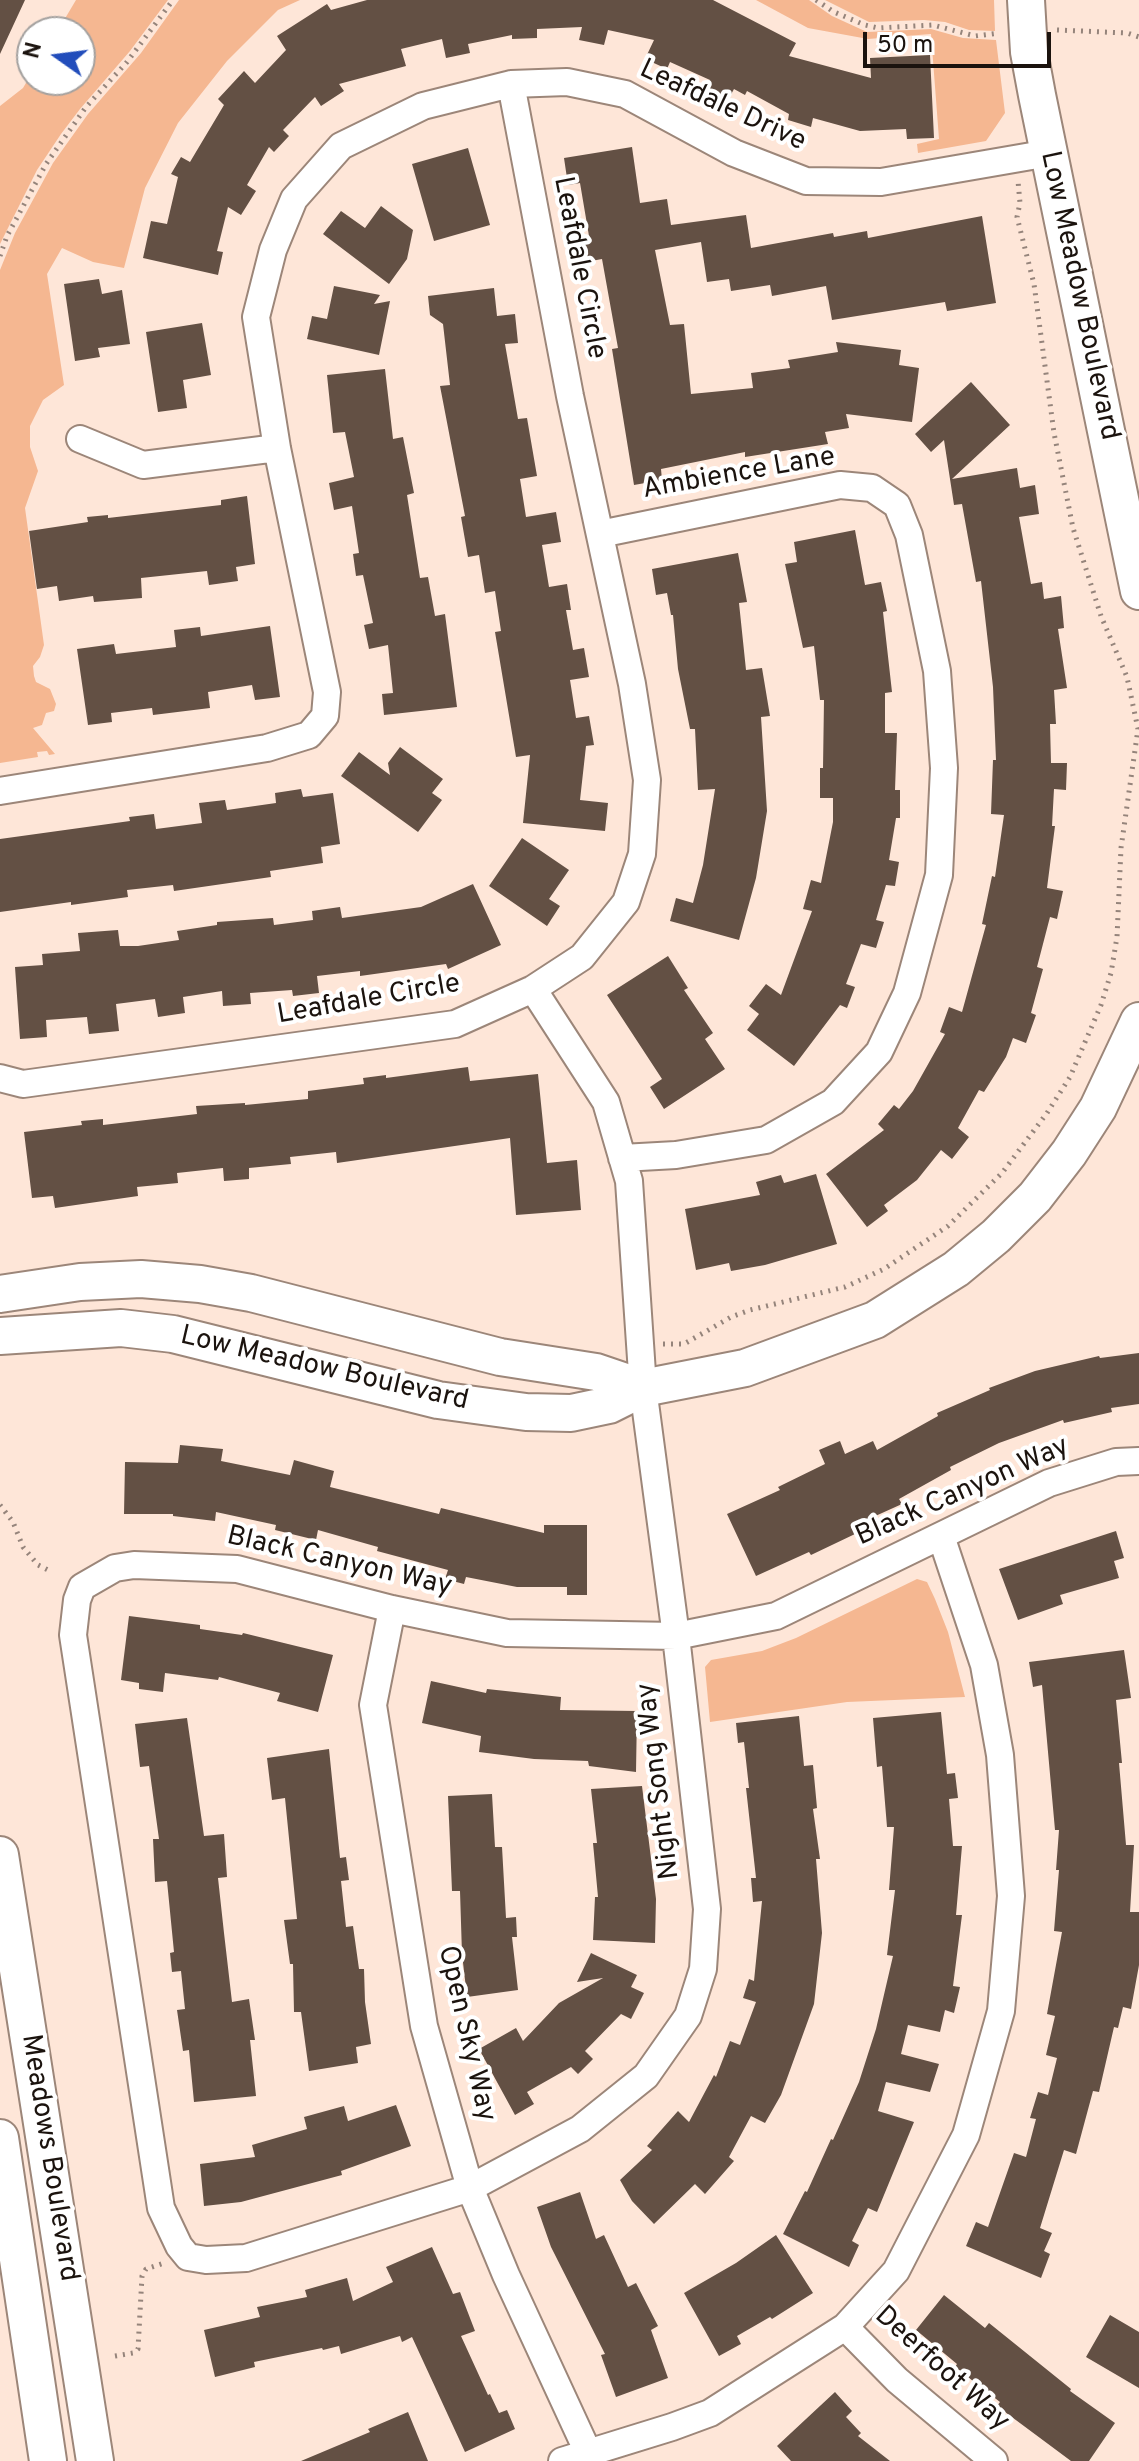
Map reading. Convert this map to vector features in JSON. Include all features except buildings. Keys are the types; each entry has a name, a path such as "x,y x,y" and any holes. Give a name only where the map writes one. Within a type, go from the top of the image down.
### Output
{"street":[{"name":"Low Meadow Boulevard","path":"1014,28 1029,52 1139,591"},
{"name":"Leafdale Drive","path":"511,84 567,82 625,94 734,153 806,181 881,182 1049,153"},
{"path":"0,791 267,748 309,735 325,716 327,692 277,448 256,317 273,250 294,199 341,146 423,106 511,84"},
{"name":"Leafdale Circle","path":"0,1078 23,1084 455,1024 533,989 582,957 626,902 642,854 647,780 632,684 570,396 511,84"},
{"path":"80,439 143,465 277,448"},
{"name":"Ambience Lane","path":"600,534 840,485 872,488 897,505 909,535 937,671 944,768 939,875 907,993 879,1052 833,1102 766,1140 676,1155 622,1158"},
{"name":"Night Song Way","path":"188,2257 246,2258 470,2188 580,2129 646,2076 688,2016 703,1969 707,1909 676,1636 643,1388 629,1181 606,1102 533,989"},
{"name":"Low Meadow Boulevard","path":"0,1336 121,1328 173,1334 438,1400 526,1412 571,1413 609,1405 643,1388 745,1368 875,1320 956,1269 996,1236 1035,1197 1069,1153 1098,1108 1139,1021"},
{"name":"Low Meadow Boulevard","path":"0,1294 80,1282 141,1279 200,1284 251,1293 500,1357 596,1372 643,1388"},
{"name":"Black Canyon Way","path":"188,2257 166,2224 161,2208 73,1635 77,1600 82,1587 115,1568 134,1565 210,1566 265,1575 392,1609 507,1633 676,1636 776,1616 1049,1483 1116,1462 1139,1461"},
{"path":"562,2461 590,2456 710,2413 845,2327 896,2271 966,2135 1001,2011 1011,1896 1000,1755 984,1665 941,1536"},
{"name":"Open Sky Way","path":"392,1609 373,1705 424,2026 470,2188 506,2275 590,2456"},
{"name":"Meadows Boulevard","path":"0,1855 95,2461"},
{"name":"Meadows Boulevard","path":"0,2138 48,2461"},
{"name":"Deerfoot Way","path":"845,2327 897,2380 994,2461"}],"path":[{"path":"0,256 7,236 46,164 86,107 127,62 173,0"},
{"path":"816,0 834,12 878,28 933,25 975,36 1014,28 1101,31 1139,37"},
{"path":"640,1345 684,1344 731,1317 750,1310 845,1287 884,1269 948,1226 1002,1173 1070,1077 1088,1040 1111,973 1117,937 1125,813 1138,729 1136,700 1085,573 1073,528 1054,433 1034,284 1017,217 1019,189 1014,159"},
{"path":"0,1505 13,1522 23,1547 38,1565 50,1571"},
{"path":"115,2356 138,2349 142,2276 146,2269 188,2257"}],"shaded area":[{"path":"76,0 168,0 96,90 96,16 66,16"},
{"path":"179,0 300,0 278,10 227,61 178,123 145,188 124,268 93,262 62,248 47,274 64,385 43,400 30,426 30,447 38,471 25,508 44,645 33,666 34,676 36,682 50,689 56,704 54,711 46,713 42,725 33,728 55,754 37,752 38,757 0,763 0,270 15,233 53,163"},
{"path":"756,0 809,0 832,16 867,32 931,29 963,38 996,40 1005,113 986,141 918,153 917,144 939,139 931,34 868,39 808,28"},
{"path":"825,0 994,0 995,31 969,30 945,22 924,20 869,22"},
{"path":"16,93 16,96 91,96 37,170 0,244 0,106"},
{"path":"917,1579 927,1582 935,1599 948,1632 965,1697 847,1702 710,1722 705,1667 711,1660 762,1651 796,1638"}]}
